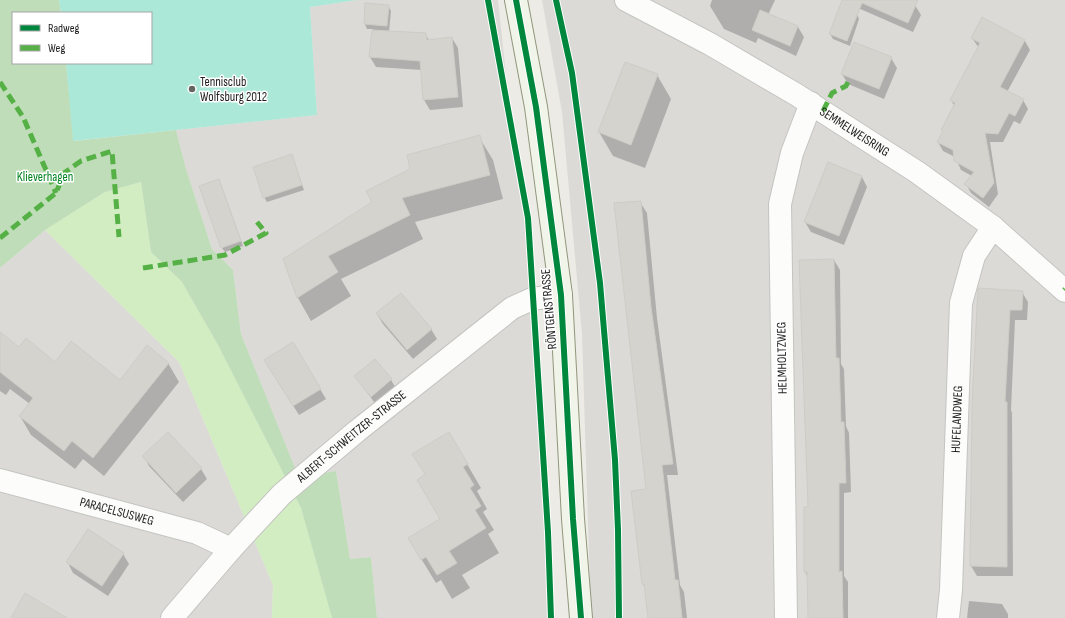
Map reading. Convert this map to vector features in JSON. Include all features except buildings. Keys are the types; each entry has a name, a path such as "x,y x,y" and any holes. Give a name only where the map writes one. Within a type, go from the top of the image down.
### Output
{"street":[{"name":"RÖNTGENSTRASSE","path":"516,0 536,107 561,295 573,519 581,618"},
{"name":"SEMMELWEISRING","path":"626,0 710,44 810,103 917,172 993,227 1065,291"},
{"name":"HELMHOLTZWEG","path":"786,618 780,204 792,153 810,103"},
{"name":"HUFELANDWEG","path":"948,618 951,590 961,303 974,256 993,227"},
{"name":"ALBERT-SCHWEITZER-STRASSE","path":"172,618 231,549 282,494 299,479 512,308 532,299 561,295"},
{"name":"PARACELSUSWEG","path":"0,480 197,533 231,549"}],"shaded area":[{"path":"357,0 498,0 511,122 526,205 548,532 549,618 377,618 371,557 350,559 336,471 299,479 241,334 233,270 212,249 186,169 176,130 317,115 310,7"},
{"path":"542,0 1065,0 1065,618 591,618 582,334 562,112"},
{"path":"45,230 179,362 273,585 272,618 0,618 0,268"}],"green space":[{"name":"Klieverhagen","path":"0,0 59,0 61,12 12,12 12,64 66,64 74,141 176,130 186,169 212,249 233,270 241,334 299,478 336,471 350,559 371,557 377,618 332,618 301,508 218,345 182,282 151,252 141,182 105,192 45,230 0,268"},
{"name":"Tennisclub Wolfsburg 2012","path":"59,0 357,0 310,7 317,115 73,141 66,64 152,64 152,12 61,12"},
{"path":"141,182 151,252 182,282 218,345 301,508 332,618 272,618 273,585 179,362 45,230 105,192"}],"marked path":[{"path":"823,111 832,93 846,86 850,78"},
{"path":"0,82 23,117 56,193"},
{"path":"0,238 56,193 64,173 81,161 112,151 119,237"},
{"path":"143,268 225,255 266,233 257,222"}],"cycle path":[{"path":"488,0 528,218 548,532 551,618"},
{"path":"516,0 536,107 561,295 573,519 581,618"},
{"path":"556,0 572,73 600,283 615,460 618,530 619,618"}],"place":[{"name":"Tennisclub Wolfsburg 2012","path":"192,89"}]}
